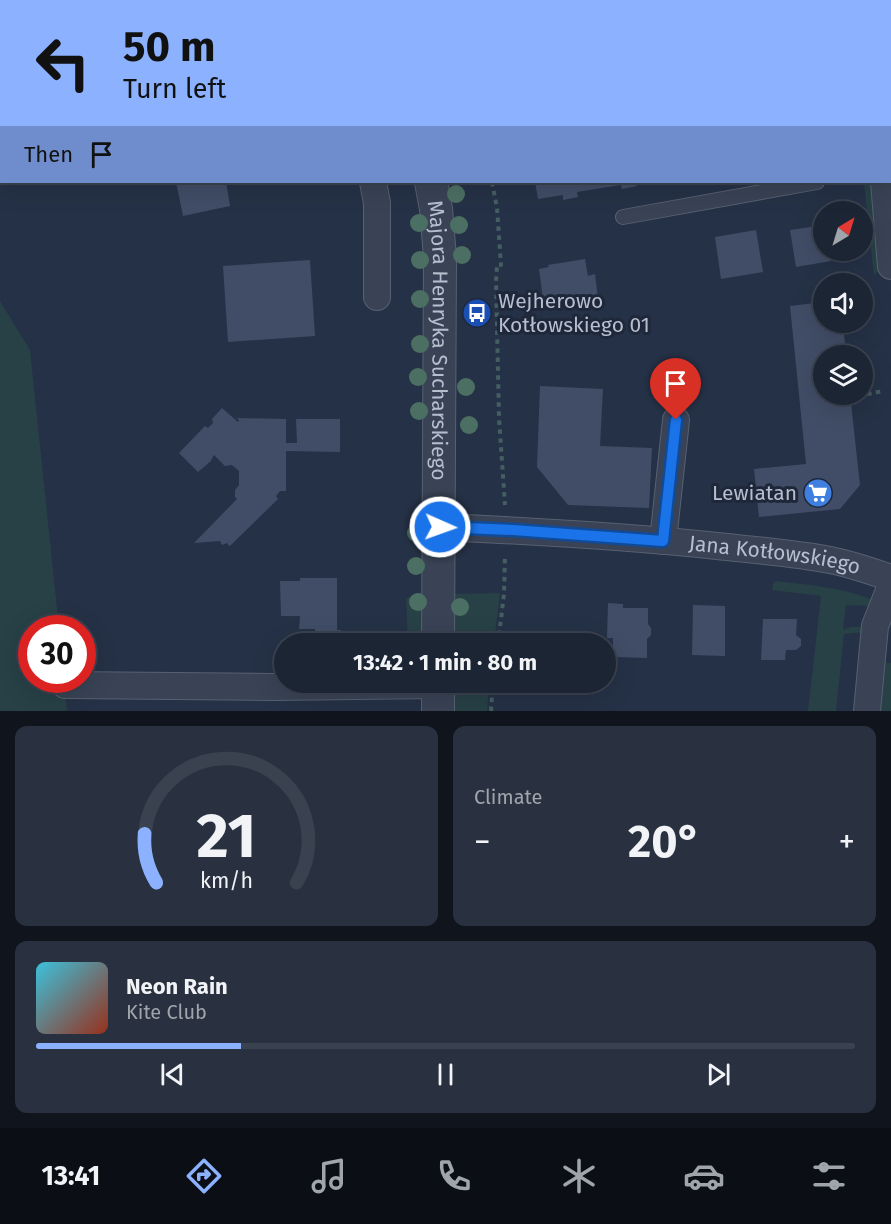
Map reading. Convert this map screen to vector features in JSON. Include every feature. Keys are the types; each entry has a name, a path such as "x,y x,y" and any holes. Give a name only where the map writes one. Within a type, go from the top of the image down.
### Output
{"street":[{"path":"373,183 377,203 377,297"},
{"name":"Majora Henryka Sucharskiego","path":"430,183 436,209 440,257 438,633"},
{"path":"884,183 891,266"},
{"path":"663,541 676,420"},
{"name":"Jana Kotłowskiego","path":"440,527 663,541 816,557 864,568 891,578"},
{"path":"867,711 875,626 891,585"},
{"path":"96,685 274,687"}],"lane":[{"path":"623,217 812,183"}],"path":[{"path":"492,183 497,208 501,265 497,265 496,281 499,418 505,494 506,575 499,633"},
{"path":"873,393 884,392"},
{"path":"491,711 492,693"}],"green space":[{"path":"864,183 869,183 873,187 879,270 874,276 873,201 866,201"},
{"path":"0,301 30,350 58,615 18,615 18,693 65,693 67,711 0,711"},
{"path":"776,581 837,589 873,600 869,606 846,605 843,630 863,627 866,632 844,634 836,711 808,711 821,596 772,590"},
{"path":"415,593 422,593 424,633 408,633 406,599"},
{"path":"500,593 495,633 452,633 452,594"},
{"path":"883,662 891,663 891,711 878,711"},
{"path":"452,693 488,693 487,711 452,711"}],"building":[{"path":"176,183 226,183 230,206 183,216"},
{"path":"535,183 636,183 637,186 622,189 621,185 577,192 578,197 563,200 563,195 538,199"},
{"path":"813,227 813,261 831,261 796,267 790,230"},
{"path":"756,230 763,272 721,279 715,237"},
{"path":"585,259 588,276 595,274 598,299 555,305 554,297 543,299 539,269 549,267 548,265"},
{"path":"310,260 315,336 228,342 223,266"},
{"path":"813,303 813,333 844,333 845,345 813,345 813,405 851,405 860,485 840,509 759,517 754,469 806,464 790,306"},
{"path":"540,386 603,389 600,446 652,448 649,508 568,505 537,467"},
{"path":"222,408 238,422 237,418 286,419 286,443 297,443 296,419 340,419 340,452 286,451 286,491 280,491 276,496 278,499 229,546 227,543 222,545 220,541 194,543 237,499 235,490 239,485 239,471 232,465 225,466 214,455 212,460 198,472 179,453 205,426 208,428 213,423 212,419"},
{"path":"300,578 337,578 337,630 341,630 341,633 315,633 315,629 299,629 300,616 281,616 280,581 300,581"},
{"path":"608,603 623,604 623,608 648,608 651,635 647,639 647,658 616,657 616,633 607,633"},
{"path":"693,605 725,606 725,656 692,655"},
{"path":"763,619 797,619 796,635 801,639 801,646 796,650 786,650 785,660 761,660"}],"place":[{"name":"Wejherowo Kotłowskiego 01","path":"477,313"},
{"name":"Lewiatan","path":"818,493"}],"route":[{"path":"440,527 663,541 676,420"}]}
